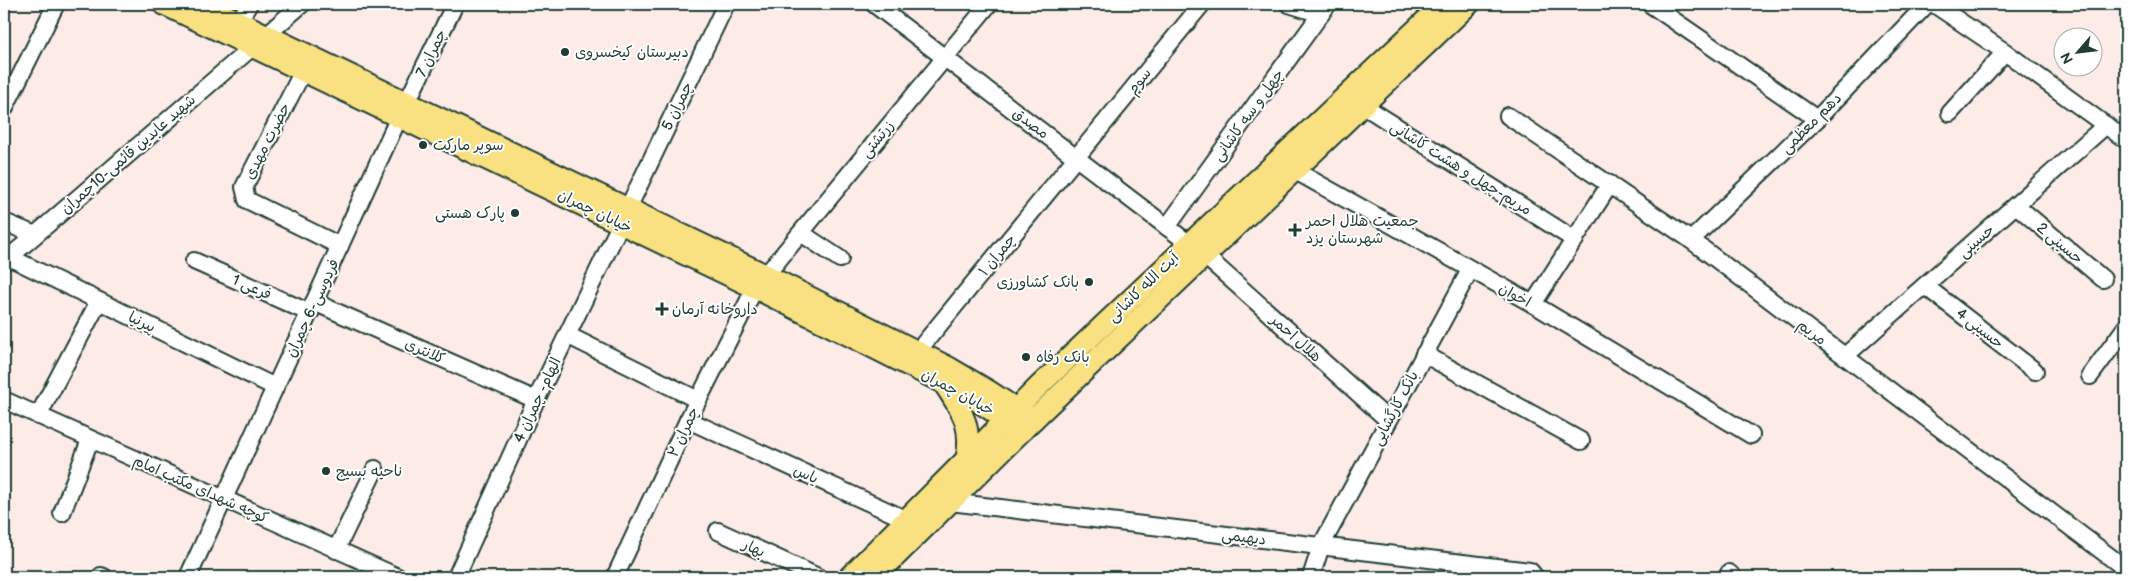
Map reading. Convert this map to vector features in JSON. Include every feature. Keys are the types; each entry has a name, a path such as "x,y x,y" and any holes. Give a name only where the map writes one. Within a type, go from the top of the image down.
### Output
{"main road":[{"name":"خیابان چمران","path":"163,4 259,41 760,282 917,352 989,391 1019,420"},
{"name":"خیابان چمران","path":"202,4 239,21 259,41 303,71 403,110"},
{"name":"آیت الله کاشانی","path":"875,577 950,502 1019,420 1039,386 1196,249 1295,170 1355,100 1443,4"},
{"name":"آیت الله کاشانی","path":"858,575 906,519 931,494 966,462 1019,420 1196,249 1277,160 1355,100 1469,4"},
{"name":"خیابان چمران","path":"760,282 973,398 1019,420"},
{"path":"943,382 963,412 970,443 966,462"},
{"path":"989,391 1011,392 1039,386"}],"street":[{"path":"4,109 56,4"},
{"path":"239,21 249,4"},
{"name":"شهید عابدین قائمی-10چمران","path":"6,260 302,4"},
{"name":"چمران 7","path":"403,110 455,4"},
{"name":"چمران 5","path":"625,216 726,4"},
{"name":"مصدق","path":"874,4 1196,249"},
{"name":"زرتشتی","path":"760,282 989,4"},
{"name":"سوم","path":"1076,158 1202,4"},
{"path":"1288,4 1324,9"},
{"path":"1650,4 1816,119"},
{"name":"دهم معظمی","path":"1690,240 1816,119 1927,4"},
{"path":"1934,4 2005,52 2126,140"},
{"name":"چهل و سه کاشانی","path":"1167,227 1324,9"},
{"path":"1950,113 2005,52"},
{"name":"حضرت مهدی","path":"303,71 244,187 247,200 340,246"},
{"name":"مریم-چهل و هشت کاشانی","path":"1355,100 1575,240"},
{"name":"فردوسی-6 چمران","path":"188,577 403,110"},
{"name":"مریم","path":"1508,116 1690,240 2126,569"},
{"name":"حسینی","path":"1845,356 2017,206 2106,125"},
{"name":"چمران ۱","path":"917,352 1076,158"},
{"name":"اخوان","path":"1277,160 1533,304 1751,436"},
{"path":"1533,304 1610,184"},
{"name":"حسینی 2","path":"2017,206 2103,279"},
{"name":"الهام- چمران 4","path":"456,577 536,400 625,216"},
{"path":"4,222 35,235"},
{"path":"801,233 840,259"},
{"name":"هلال احمر","path":"1196,249 1388,420"},
{"name":"پیرنیا","path":"6,260 99,301 275,387"},
{"name":"فرعی 1","path":"194,261 312,308"},
{"name":"بانک کارگشایی","path":"1311,577 1321,546 1470,270"},
{"name":"چمران ۲","path":"615,577 688,420 760,282"},
{"name":"حسینی 4","path":"1925,286 2035,371"},
{"path":"38,416 99,301"},
{"name":"کلانتری","path":"312,308 536,400"},
{"path":"2090,376 2126,327"},
{"path":"567,335 698,400"},
{"path":"1424,354 1582,441"},
{"name":"کوچه شهدای مکتب امام","path":"4,400 398,577"},
{"name":"یاس","path":"688,420 924,528"},
{"path":"62,513 90,440"},
{"path":"336,550 375,469"},
{"name":"دیهیمی","path":"931,494 950,502 1530,571 1535,577"},
{"name":"بهار","path":"718,531 818,577"}],"place":[{"name":"دبیرستان کیخسروی","path":"565,52"},
{"name":"سوپر مارکت","path":"423,145"},
{"name":"پارک هستی","path":"515,213"},
{"name":"جمعیت هلال احمر شهرستان یزد","path":"1295,230"},
{"name":"بانک کشاورزی","path":"1089,282"},
{"name":"داروخانه آرمان","path":"662,309"},
{"name":"بانک رفاه","path":"1026,357"},
{"name":"ناحیه بسیج","path":"326,471"}]}
